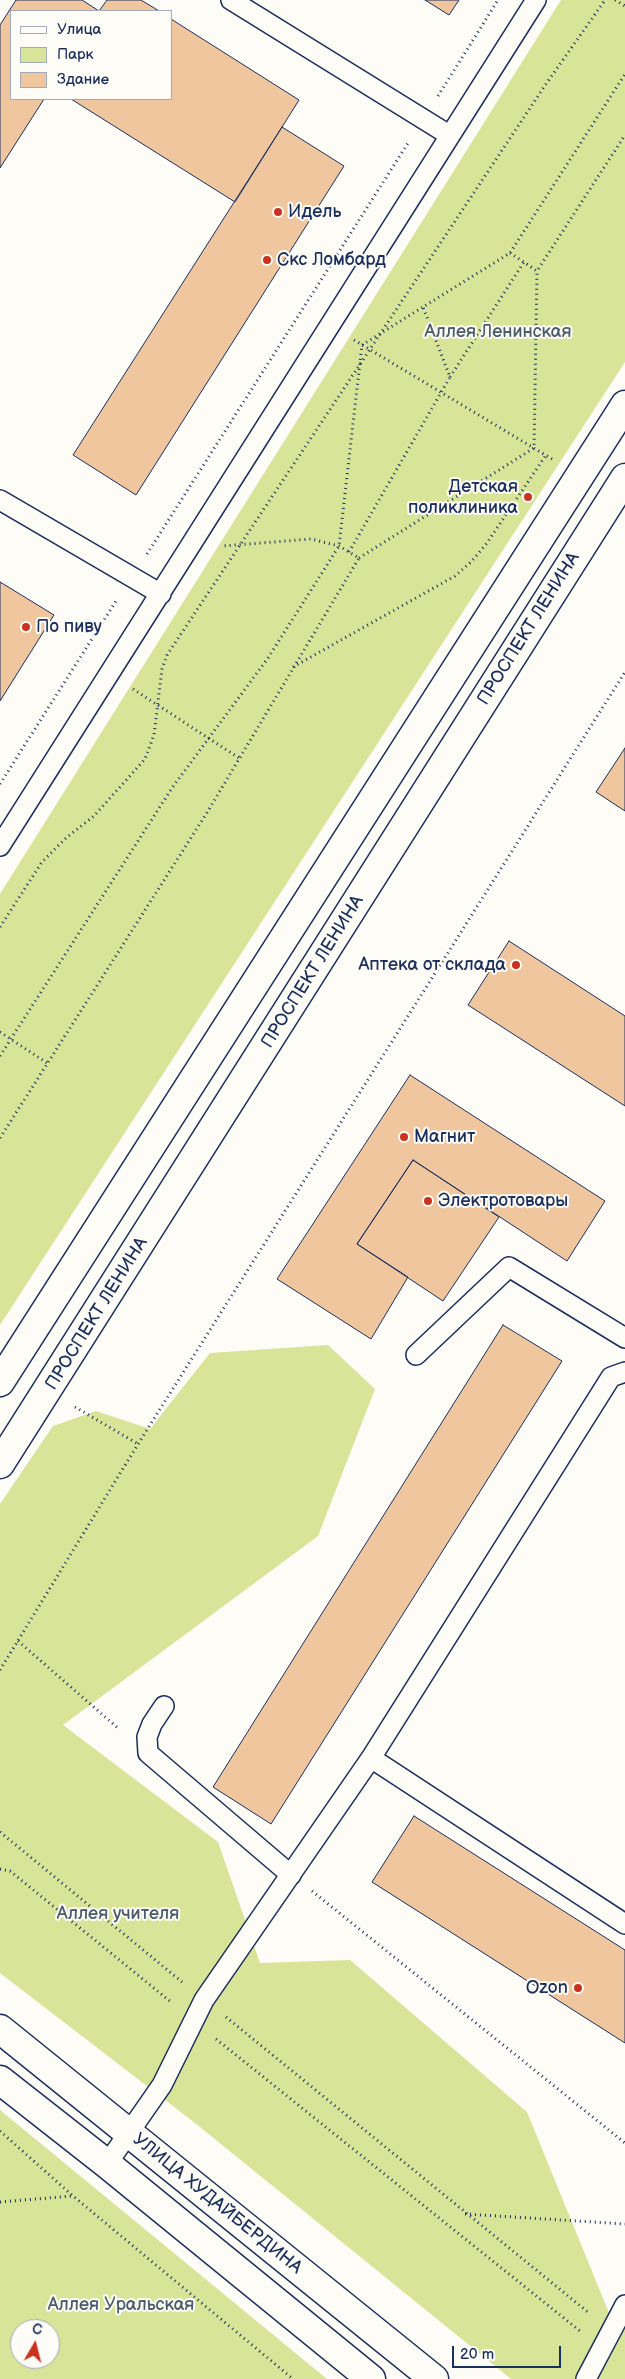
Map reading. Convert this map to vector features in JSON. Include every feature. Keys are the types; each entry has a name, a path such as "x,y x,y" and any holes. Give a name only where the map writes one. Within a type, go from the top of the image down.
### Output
{"main road":[{"path":"0,1382 625,405"},
{"name":"ПРОСПЕКТ ЛЕНИНА","path":"0,1464 625,478"},
{"name":"УЛИЦА ХУДАЙБЕРДИНА","path":"0,2029 434,2379"},
{"path":"0,2080 107,2164 371,2379"}],"lane":[{"path":"231,0 449,135"},
{"path":"0,846 536,0"},
{"path":"0,500 161,594"},
{"path":"416,1355 509,1267 625,1338"},
{"path":"107,2164 162,2085 192,2020 204,2000 371,1758 611,1377 625,1372"},
{"path":"164,1706 152,1724 147,1737 148,1754 291,1875"},
{"path":"371,1758 625,1924"},
{"path":"586,2379 625,2305"}],"path":[{"path":"0,784 498,0"},
{"path":"0,927 42,862 66,838 94,816 145,759 154,735 162,669 167,655 546,84 605,0"},
{"path":"615,0 625,6"},
{"path":"362,345 510,253 625,74"},
{"path":"534,448 537,270 625,135"},
{"path":"510,253 537,270"},
{"path":"349,552 450,378 524,262"},
{"path":"424,307 450,378"},
{"path":"302,309 554,460"},
{"path":"0,1056 172,788 268,658 339,546 362,345"},
{"path":"0,1138 208,811 359,558 534,448"},
{"path":"293,668 460,571 487,543 546,455"},
{"path":"166,523 206,545 239,546 310,539 339,546 359,558"},
{"path":"82,656 239,758"},
{"path":"0,1670 138,1444 625,672"},
{"path":"0,1032 47,1063"},
{"path":"74,1406 138,1444"},
{"path":"18,1641 148,1754"},
{"path":"0,1832 465,2214 612,2331"},
{"path":"0,1869 10,1871 192,2020 602,2349"},
{"path":"291,1875 625,2143"},
{"path":"0,2131 73,2196 293,2379"},
{"path":"0,2202 73,2196"},
{"path":"465,2214 625,2224"}],"green space":[{"name":"Аллея Ленинская","path":"561,0 625,0 625,362 0,1325 0,894"},
{"name":"Аллея учителя","path":"328,1345 375,1389 318,1536 63,1725 218,1842 260,1963 350,1960 527,2112 609,2313 625,2311 625,2379 511,2379 195,2123 0,1973 0,1504 53,1426 96,1411 150,1429 210,1353"},
{"name":"Аллея Уральская","path":"0,2110 327,2379 0,2379"}],"building":[{"path":"16,0 82,0 97,10 10,10 10,100 43,100 0,168 0,25"},
{"path":"107,0 141,0 157,10 100,10"},
{"path":"425,0 459,0 449,15"},
{"path":"172,20 299,100 235,202 73,100 172,100"},
{"path":"282,127 344,166 136,495 73,455"},
{"path":"0,582 54,615 0,701"},
{"path":"625,748 625,811 596,792"},
{"path":"509,941 625,1016 625,1106 468,1005"},
{"path":"410,1075 605,1201 567,1261 413,1160 357,1244 408,1277 371,1339 277,1279"},
{"path":"413,1160 499,1217 443,1301 357,1244"},
{"path":"503,1325 562,1361 271,1824 213,1787"},
{"path":"414,1816 625,1950 625,2043 372,1882"}],"place":[{"name":"Идель","path":"278,212"},
{"name":"Скс Ломбард","path":"267,260"},
{"name":"Детская поликлиника","path":"528,497"},
{"name":"По пиву","path":"26,627"},
{"name":"Аптека от склада","path":"516,965"},
{"name":"Магнит","path":"404,1137"},
{"name":"Электротовары","path":"428,1201"},
{"name":"Ozon","path":"578,1988"}]}
